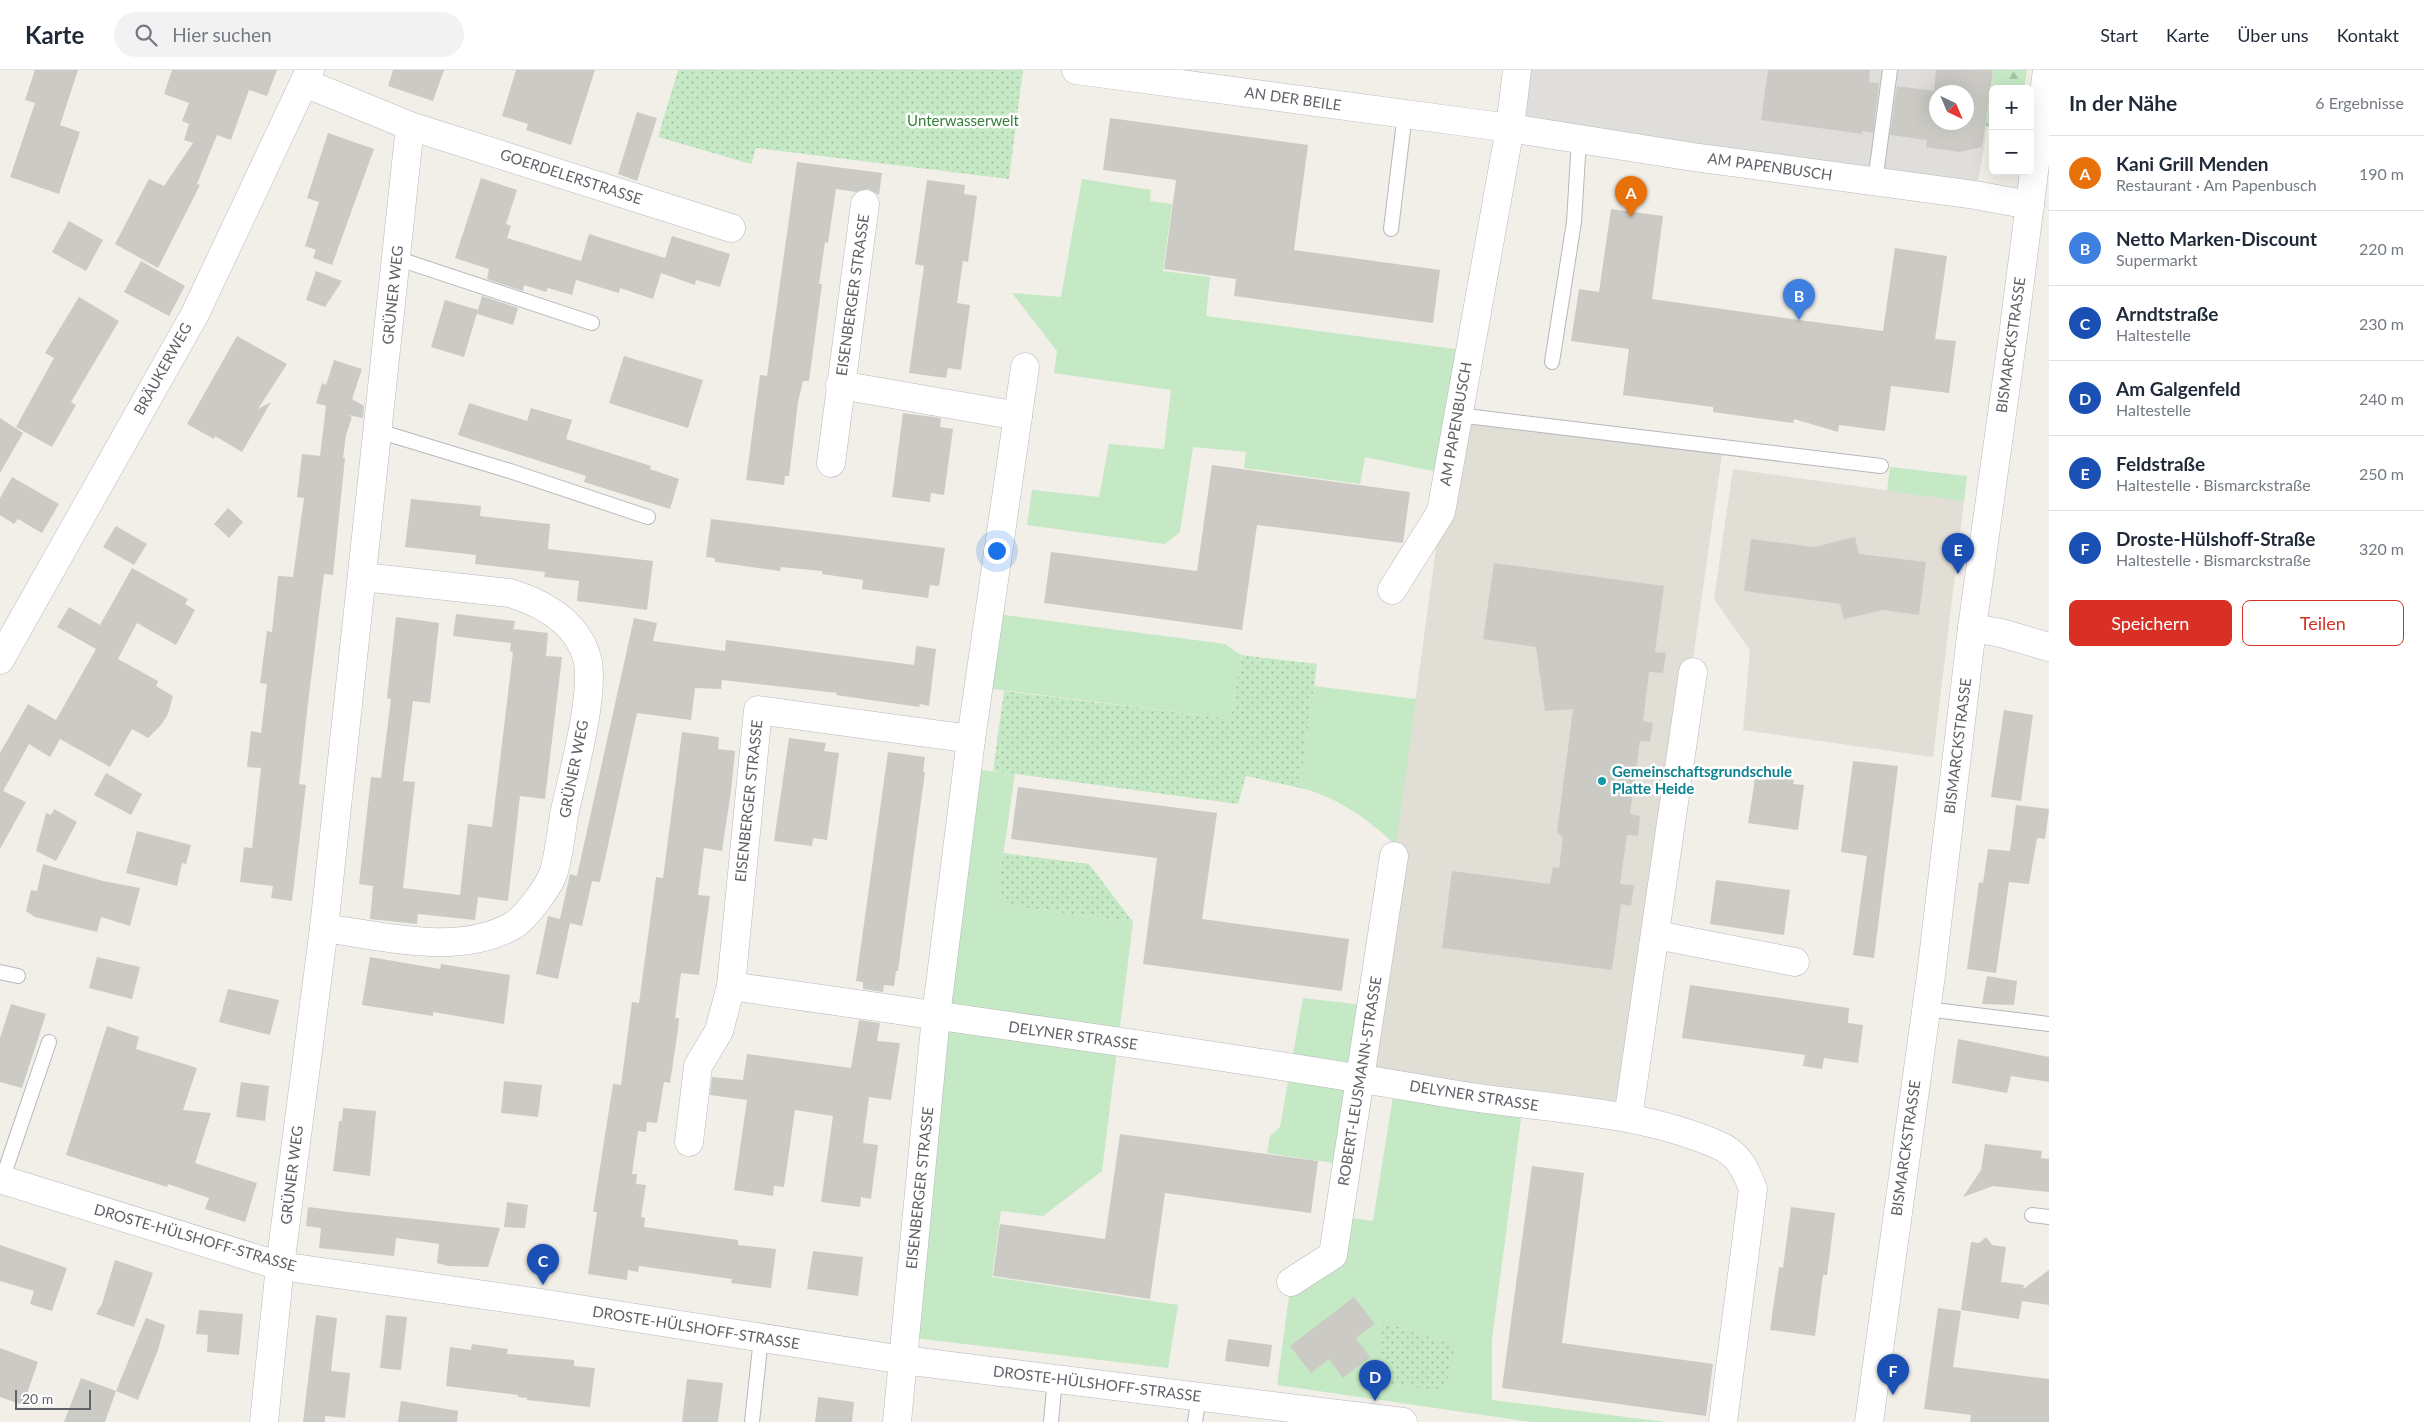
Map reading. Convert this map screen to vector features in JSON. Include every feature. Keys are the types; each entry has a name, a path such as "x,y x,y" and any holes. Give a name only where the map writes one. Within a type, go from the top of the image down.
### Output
{"street":[{"name":"AN DER BEILE","path":"1076,70 1510,128"},
{"name":"AM PAPENBUSCH","path":"1392,590 1441,512 1510,128 1517,70"},
{"name":"BISMARCKSTRASSE","path":"1869,1422 1926,1010 1972,628 2047,70"},
{"path":"308,77 410,126"},
{"name":"BRÄUKERWEG","path":"0,660 194,314 308,77"},
{"name":"GOERDELERSTRASSE","path":"410,126 731,228"},
{"name":"GRÜNER WEG","path":"264,1422 280,1266 324,928 364,577 410,126"},
{"name":"AM PAPENBUSCH","path":"1510,128 2030,205"},
{"name":"EISENBERGER STRASSE","path":"831,463 865,204"},
{"name":"EISENBERGER STRASSE","path":"897,1422 936,1016 971,739 1025,368"},
{"name":"EISENBERGER STRASSE","path":"840,385 1018,416"},
{"name":"GRÜNER WEG","path":"324,928 439,943 467,941 490,935 515,924 534,905 552,876 589,695 587,658 574,633 558,615 532,600 510,592 364,577"},
{"path":"1972,628 2001,633 2049,647"},
{"path":"1628,1118 1693,672"},
{"name":"EISENBERGER STRASSE","path":"689,1142 698,1066 719,1031 731,986 758,710 971,739"},
{"name":"ROBERT-LEUSMANN-STRASSE","path":"1291,1282 1333,1256 1394,856"},
{"path":"1656,935 1795,962"},
{"path":"731,986 936,1016"},
{"name":"DELYNER STRASSE","path":"936,1016 1462,1096 1628,1118 1689,1134 1722,1146 1745,1166 1753,1189 1723,1422"},
{"name":"DROSTE-HÜLSHOFF-STRASSE","path":"1,1180 280,1266 541,1303 903,1360 1055,1378 1197,1409 1403,1422"}],"lane":[{"path":"1876,182 1890,70"},
{"path":"1391,229 1405,113"},
{"path":"1552,362 1574,222 1579,139"},
{"path":"396,258 592,323"},
{"path":"1458,415 1881,466"},
{"path":"378,431 519,474 648,517"},
{"path":"0,972 18,976"},
{"path":"1926,1010 2049,1024"},
{"path":"1,1180 49,1042"},
{"path":"2032,1216 2049,1217"},
{"path":"752,1422 761,1338"},
{"path":"1051,1422 1055,1378"}],"shaded area":[{"path":"1517,70 1994,70 1992,85 1989,85 1989,110 1984,149 1975,195 1510,128"},
{"path":"1458,415 1723,447 1628,1118 1359,1079 1394,856 1441,512"},
{"path":"1733,469 1964,501 1933,757 1743,730 1750,650 1714,599"}],"green space":[{"name":"Unterwasserwelt","path":"678,70 1023,70 1009,179 756,148 751,164 658,137"},
{"path":"1994,70 2027,70 2025,85 1992,85"},
{"path":"1989,105 1989,126 1986,126"},
{"path":"1082,179 1151,190 1150,201 1172,204 1163,271 1210,277 1206,316 1470,351 1447,474 1365,457 1360,484 1244,468 1246,452 1193,447 1180,532 1165,544 1027,525 1032,490 1099,497 1109,444 1164,449 1171,390 1054,373 1057,351 1012,293 1061,297"},
{"path":"1890,467 1967,476 1964,501 1887,491"},
{"path":"989,613 1225,644 1241,655 1231,719 978,687"},
{"path":"1241,655 1317,664 1300,788 1246,776 1238,804 993,771 1004,691 1231,719"},
{"path":"1314,686 1416,699 1396,846 1376,827 1352,810 1326,796 1300,788"},
{"path":"967,768 1015,774 998,891 1005,905 1133,922 1102,1171 1043,1216 1001,1211 992,1277 1178,1305 1168,1368 905,1337"},
{"path":"1003,853 1089,864 1133,922 1005,905 998,891"},
{"path":"1303,998 1371,1006 1347,1165 1267,1153 1270,1136 1280,1127"},
{"path":"1395,1084 1523,1104 1492,1339 1492,1400 1665,1422 1532,1422 1277,1385 1291,1282 1333,1255 1339,1216 1373,1221"},
{"path":"1383,1322 1455,1345 1445,1391 1376,1382"}],"building":[{"path":"35,70 78,70 60,125 80,132 59,194 10,177 35,103 25,100"},
{"path":"172,70 277,70 267,96 249,90 231,140 217,135 197,184 200,185 158,268 115,244 149,179 164,186 193,143 184,140 189,124 182,121 189,103 164,94"},
{"path":"393,70 444,70 433,101 388,86"},
{"path":"516,70 595,70 571,145 526,130 528,124 502,116"},
{"path":"1768,70 1870,70 1869,82 1879,83 1873,133 1862,131 1862,134 1761,120"},
{"path":"1936,70 1993,70 1991,85 1989,85 1982,147 1960,152 1926,147 1927,140 1890,135 1897,86 1929,90 1929,130 1974,130 1974,85 1935,85"},
{"path":"637,112 657,118 637,181 618,174"},
{"path":"1110,118 1308,145 1294,250 1440,270 1433,323 1234,296 1236,279 1164,269 1176,180 1103,170"},
{"path":"328,133 374,149 332,265 313,258 316,250 305,246 319,202 307,198"},
{"path":"797,162 882,173 879,195 868,189 856,192 836,189 828,243 825,242 819,284 822,284 809,381 803,381 798,402 789,476 785,476 784,485 746,480 760,375 767,376"},
{"path":"481,178 517,190 506,224 511,226 507,238 581,261 589,234 665,258 672,236 730,254 720,287 696,280 695,285 661,273 653,299 620,288 619,293 576,280 572,295 548,288 546,292 524,285 523,291 487,279 489,269 455,258"},
{"path":"927,180 965,185 964,194 977,196 968,262 963,261 957,303 970,305 961,370 948,368 946,378 909,373 924,266 915,264"},
{"path":"1611,209 1663,216 1652,299 1799,320 1883,331 1895,248 1947,256 1935,339 1956,341 1949,393 1891,386 1885,431 1839,425 1838,432 1794,419 1793,423 1713,412 1713,407 1623,395 1629,349 1571,341 1579,289 1599,292"},
{"path":"69,221 103,240 86,271 52,252"},
{"path":"141,261 185,286 169,316 124,292"},
{"path":"316,271 342,281 325,307 306,300"},
{"path":"482,296 518,308 513,325 477,313 464,357 431,347 445,300 478,310"},
{"path":"79,297 119,321 71,402 76,405 52,447 16,427 54,358 45,353"},
{"path":"237,336 287,364 258,409 271,402 242,452 215,436 214,439 187,424"},
{"path":"624,356 703,380 688,428 609,403"},
{"path":"334,360 362,369 352,399 364,406 363,418 347,415 352,417 346,435 343,458 345,458 333,575 324,574 308,703 299,784 306,785 292,901 271,898 273,886 240,882 244,847 252,848 261,768 247,767 251,731 261,733 267,684 260,683 267,631 272,632 278,576 293,577 304,498 297,497 302,454 320,456 326,406 316,403 322,383 326,385"},
{"path":"469,403 527,421 531,408 572,420 566,439 651,466 650,469 679,479 670,509 584,482 586,476 458,435"},
{"path":"903,413 941,418 940,427 953,429 944,495 931,493 930,502 892,497"},
{"path":"0,418 23,433 0,473"},
{"path":"1212,465 1410,492 1403,543 1257,525 1242,630 1044,603 1051,552 1197,571"},
{"path":"12,477 59,504 42,533 18,519 14,524 0,515 0,498"},
{"path":"411,499 481,506 480,516 550,524 548,549 653,561 647,610 577,601 579,581 544,577 545,572 475,564 476,555 405,547"},
{"path":"228,508 243,522 229,538 214,524"},
{"path":"711,519 945,548 939,586 930,585 928,598 862,589 863,580 822,574 822,571 781,567 780,571 715,562 715,558 706,557"},
{"path":"116,526 147,544 134,565 103,547"},
{"path":"1855,537 1859,554 1926,562 1919,615 1883,610 1844,619 1840,604 1744,591 1751,539 1814,547"},
{"name":"Gemeinschaftsgrundschule Platte Heide","path":"1494,563 1664,586 1655,652 1666,653 1663,673 1649,672 1643,721 1653,723 1650,742 1640,741 1630,814 1640,816 1638,836 1627,835 1620,884 1634,885 1631,906 1621,904 1612,970 1442,948 1452,871 1550,884 1553,867 1559,868 1563,838 1557,832 1573,709 1545,711 1536,647 1483,639"},
{"path":"132,568 188,599 185,604 195,610 176,645 137,623 118,659 158,681 156,686 173,696 168,714 161,725 148,738 132,729 110,767 60,739 50,757 29,744 3,791 26,802 0,849 0,753 28,704 56,720 96,649 57,627 69,607 100,625"},
{"path":"456,614 515,621 513,632 514,629 548,633 546,656 562,657 545,799 520,796 508,901 478,897 475,920 418,914 417,924 370,919 373,886 359,884 371,777 381,778 391,699 387,698 396,617 439,623 430,703 413,701 403,781 415,782 403,888 460,895 468,824 492,827 513,652 510,651 511,643 453,636"},
{"path":"634,618 657,623 653,641 725,651 726,640 914,665 916,646 936,649 929,706 920,704 919,707 836,695 837,693 722,680 721,689 695,688 691,720 637,713 600,882 592,881 582,926 570,923 558,979 536,974 548,916 560,919 570,874 577,876"},
{"path":"2004,710 2033,715 2021,801 1991,797"},
{"path":"682,732 719,737 718,749 735,751 731,791 722,851 704,848 698,895 710,896 699,975 681,973 675,1018 679,1018 678,1030 670,1083 664,1082 657,1123 647,1122 646,1132 638,1131 632,1174 637,1174 636,1184 646,1185 641,1217 645,1218 644,1227 738,1240 738,1245 776,1249 771,1288 731,1283 732,1279 639,1266 638,1272 628,1270 627,1280 588,1274 597,1212 593,1212 613,1084 621,1085 632,1002 639,1003 656,877 663,878"},
{"path":"789,738 826,743 824,751 839,753 827,840 813,838 812,846 774,841"},
{"path":"888,752 925,757 923,772 925,772 898,971 896,971 894,986 884,985 883,992 863,989 863,982 856,981"},
{"path":"1853,761 1898,766 1874,958 1853,955 1867,856 1841,852"},
{"path":"106,773 142,794 131,815 94,795"},
{"path":"1766,776 1794,780 1793,784 1804,785 1798,830 1748,823 1755,779 1766,780"},
{"path":"1018,787 1217,813 1202,919 1349,939 1342,991 1143,964 1157,858 1011,839"},
{"path":"2016,805 2049,809 2045,839 2037,838 2029,884 2009,882 1996,973 1967,969 1979,882 1983,883 1988,849 2010,851"},
{"path":"54,809 77,822 56,861 36,851 46,813 51,815"},
{"path":"137,831 191,845 186,864 182,863 177,886 126,873"},
{"path":"43,864 103,881 140,888 130,926 101,917 97,932 35,917 26,911 31,890 37,891"},
{"path":"1716,880 1790,890 1784,935 1710,924"},
{"path":"97,957 140,967 132,999 89,988"},
{"path":"370,957 440,969 441,964 510,975 504,1024 433,1012 433,1016 362,1005"},
{"path":"1987,976 2017,981 2014,1005 1982,1004"},
{"path":"1690,985 1849,1008 1848,1023 1863,1025 1858,1063 1824,1058 1822,1069 1803,1066 1805,1055 1682,1038"},
{"path":"228,989 279,1000 270,1035 219,1022"},
{"path":"11,1004 46,1014 22,1088 0,1082 0,1038"},
{"path":"859,1020 880,1023 877,1041 900,1043 891,1100 869,1097 863,1143 878,1145 871,1199 861,1197 860,1207 821,1202 833,1116 795,1110 784,1187 774,1186 773,1196 734,1190 747,1100 710,1095 712,1077 743,1080 747,1054 851,1068"},
{"path":"107,1026 139,1037 136,1049 197,1068 183,1110 211,1113 195,1163 257,1183 245,1222 205,1209 209,1198 168,1184 167,1187 66,1155"},
{"path":"1958,1039 2049,1057 2049,1082 2011,1076 2007,1093 1952,1083"},
{"path":"504,1081 542,1085 538,1117 501,1113"},
{"path":"241,1082 269,1086 265,1121 236,1117"},
{"path":"343,1108 376,1111 370,1176 333,1171 339,1121 342,1121"},
{"path":"1120,1134 1318,1161 1311,1213 1165,1193 1150,1299 993,1276 1000,1224 1105,1239"},
{"path":"1985,1144 2042,1151 2041,1158 2049,1159 2049,1192 1993,1186 1963,1197 1981,1170"},
{"path":"1532,1166 1584,1173 1562,1343 1713,1364 1706,1416 1502,1388"},
{"path":"507,1202 528,1205 525,1228 504,1227"},
{"path":"308,1207 500,1228 488,1267 448,1266 437,1263 439,1244 396,1238 394,1256 319,1248 321,1228 306,1226"},
{"path":"1791,1207 1835,1213 1827,1275 1823,1275 1815,1336 1770,1330 1779,1267 1783,1268"},
{"path":"1986,1237 1992,1245 2006,1247 2001,1282 2024,1285 2023,1289 2049,1270 2049,1305 2022,1301 2019,1319 1961,1310 1971,1242 1979,1243"},
{"path":"0,1245 67,1268 52,1311 30,1304 34,1291 0,1281"},
{"path":"813,1251 863,1257 858,1296 807,1289"},
{"path":"115,1260 153,1273 134,1327 96,1314 102,1304"},
{"path":"1354,1297 1375,1324 1356,1338 1370,1357 1343,1378 1329,1359 1311,1373 1290,1346"},
{"path":"1938,1308 1961,1311 1953,1367 2049,1379 2049,1422 1970,1422 1971,1415 1924,1409"},
{"path":"199,1310 243,1314 239,1355 207,1352 208,1335 196,1334"},
{"path":"316,1315 337,1318 331,1371 350,1373 345,1418 325,1416 325,1422 303,1422"},
{"path":"386,1315 407,1317 401,1370 380,1368"},
{"path":"146,1318 165,1325 158,1350 138,1400 116,1391"},
{"path":"1228,1339 1272,1345 1269,1367 1225,1361"},
{"path":"472,1344 508,1349 507,1354 574,1360 574,1366 595,1368 590,1407 527,1400 527,1398 518,1397 518,1395 446,1386 450,1347 471,1350"},
{"path":"0,1348 38,1362 23,1405 0,1397"},
{"path":"81,1378 116,1391 105,1422 64,1422"},
{"path":"687,1379 723,1383 718,1422 682,1422"},
{"path":"818,1397 854,1402 852,1422 815,1422"},
{"path":"401,1401 458,1411 457,1422 398,1422"}],"place":[{"name":"Kani Grill Menden","path":"1631,217"},
{"name":"Netto Marken-Discount","path":"1799,320"},
{"name":"Feldstraße","path":"1958,574"},
{"name":"Gemeinschaftsgrundschule Platte Heide","path":"1602,781"},
{"name":"Arndtstraße","path":"543,1285"},
{"name":"Droste-Hülshoff-Straße","path":"1893,1395"},
{"name":"Am Galgenfeld","path":"1375,1401"}]}
